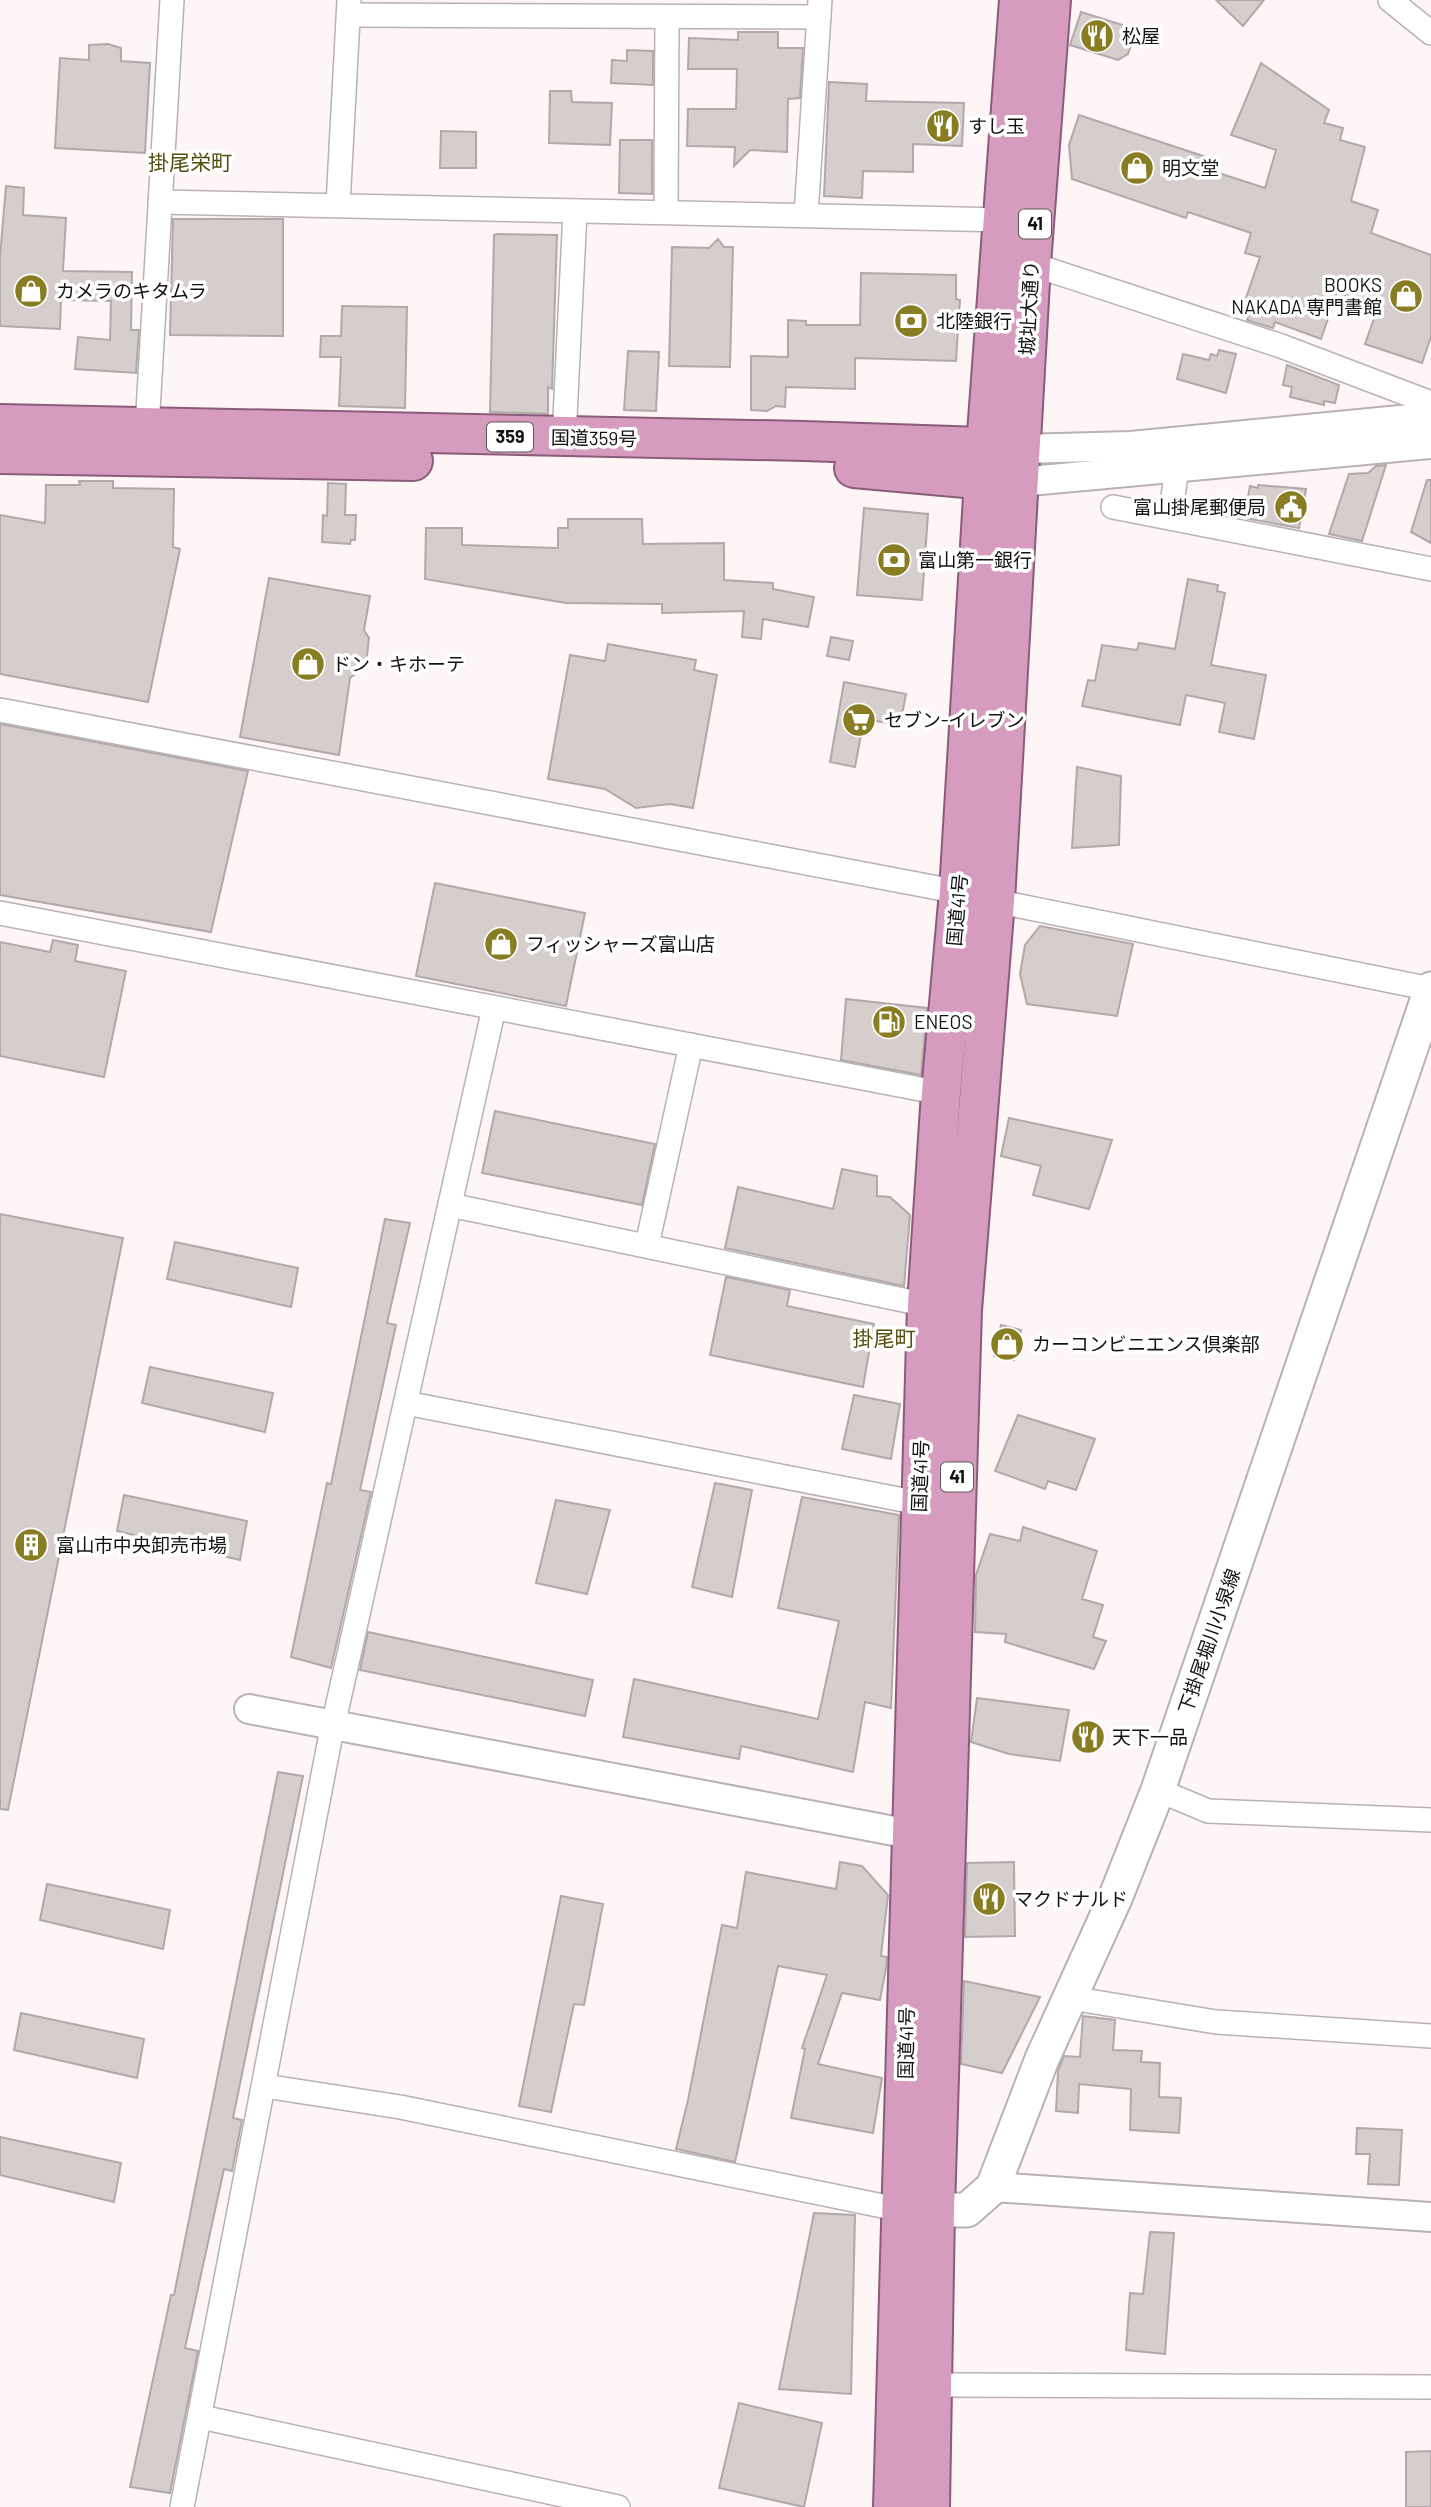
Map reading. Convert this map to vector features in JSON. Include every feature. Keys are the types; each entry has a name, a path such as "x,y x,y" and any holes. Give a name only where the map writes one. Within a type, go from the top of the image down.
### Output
{"highway":[{"name":"城址大通り","path":"1003,465 1005,220 1019,0"},
{"name":"城址大通り","path":"1003,465 1031,264 1051,0"},
{"name":"国道359号","path":"0,424 564,438 1003,465"},
{"name":"国道359号","path":"0,454 890,469 1003,465"},
{"name":"国道41号","path":"928,1834 919,1503 927,1305 940,1093 1003,465"},
{"name":"国道41号","path":"893,2507 918,2210 928,1834 962,1310 995,901 1003,465"},
{"name":"国道41号","path":"918,2210 933,2385 930,2507"}],"main road":[{"name":"下掛尾堀川小泉線","path":"918,2210 967,2210 993,2187 1027,2095 1071,1998 1158,1790 1431,989"}],"street":[{"path":"147,428 172,0"},
{"path":"1390,0 1431,33"},
{"path":"338,205 349,7 667,17 820,9 806,215"},
{"path":"666,212 667,17"},
{"path":"160,202 1005,220"},
{"path":"564,438 575,211"},
{"path":"1031,264 1282,346 1431,403"},
{"path":"1003,465 1131,446 1431,417"},
{"path":"1003,465 1177,468 1431,444"},
{"path":"1170,518 1177,468"},
{"path":"1113,506 1431,569"},
{"path":"0,710 959,891"},
{"path":"995,901 1431,989"},
{"path":"0,913 940,1093"},
{"path":"182,2507 334,1726 494,1008"},
{"path":"647,1245 691,1045"},
{"path":"450,1205 927,1305"},
{"path":"406,1403 919,1503"},
{"path":"249,1709 928,1834"},
{"path":"1158,1790 1208,1811 1431,1821"},
{"path":"1071,1998 1216,2022 1431,2036"},
{"path":"265,2086 400,2107 918,2210"},
{"path":"993,2187 1431,2217"},
{"path":"933,2385 1431,2386"},
{"path":"201,2417 618,2507"}],"building":[{"path":"1216,0 1264,0 1243,26"},
{"name":"松屋","path":"1081,12 1129,27 1134,37 1128,54 1118,60 1070,45"},
{"path":"738,32 778,32 778,48 803,48 800,98 788,99 787,152 750,150 734,166 735,147 687,146 688,109 736,109 737,69 688,69 689,38 738,40"},
{"path":"108,44 121,48 121,61 150,63 145,153 55,148 60,58 89,60 89,45"},
{"path":"627,50 653,51 653,85 611,83 612,60 627,61"},
{"path":"1261,63 1329,110 1324,123 1343,128 1340,140 1365,147 1351,201 1378,210 1371,233 1431,255 1431,337 1422,363 1365,344 1378,307 1337,293 1321,339 1275,322 1273,328 1247,320 1253,304 1245,301 1260,257 1245,253 1251,233 1188,212 1186,218 1072,179 1069,145 1079,115 1206,157 1203,168 1265,188 1276,150 1231,135"},
{"path":"829,82 867,84 866,101 964,103 962,146 913,144 913,172 863,171 862,198 824,196"},
{"path":"550,91 571,91 572,102 612,103 610,145 549,143"},
{"path":"441,131 476,132 476,168 440,168"},
{"path":"620,140 652,140 652,194 619,193"},
{"path":"6,186 24,188 23,215 66,218 63,271 132,272 131,330 139,330 136,373 75,369 78,337 110,340 111,301 61,300 60,329 0,326 0,256"},
{"path":"173,219 283,219 283,336 170,335"},
{"path":"494,235 557,235 552,389 548,387 548,414 490,412"},
{"path":"718,239 724,247 733,247 730,367 669,366 672,247 709,248"},
{"path":"861,273 956,275 956,299 960,300 956,361 855,358 855,389 786,387 785,407 776,406 767,411 751,410 751,356 788,357 788,320 806,321 806,325 860,325"},
{"path":"342,306 407,307 405,408 339,406 341,357 320,357 321,336 341,336"},
{"path":"1219,350 1236,354 1226,393 1177,379 1183,354 1209,360 1211,354 1217,356"},
{"path":"628,351 659,352 656,411 624,410"},
{"path":"1287,365 1339,385 1335,403 1324,401 1324,405 1290,397 1292,387 1283,385"},
{"path":"1386,465 1362,541 1329,534 1349,474 1368,473 1376,466"},
{"path":"1427,480 1431,480 1431,543 1411,532"},
{"path":"79,481 113,481 113,488 174,489 173,547 180,549 148,702 0,674 0,515 45,523 46,485 80,485"},
{"path":"328,483 346,484 345,515 356,515 355,540 351,540 350,544 322,542 323,515 327,516"},
{"path":"1258,485 1306,489 1299,528 1244,518 1250,486 1258,488"},
{"path":"864,508 928,514 922,600 857,595"},
{"path":"568,519 642,519 643,544 724,543 724,580 773,583 773,589 814,597 808,627 763,619 761,639 742,637 744,611 662,613 662,604 566,603 425,579 426,528 462,528 462,545 558,548 558,528 568,528"},
{"name":"ドン・キホーテ","path":"269,578 370,596 364,630 369,638 367,656 358,672 350,678 339,755 240,737"},
{"path":"1188,579 1218,585 1217,591 1225,593 1211,665 1266,675 1254,739 1219,732 1225,703 1186,695 1180,725 1082,706 1088,680 1095,681 1102,645 1137,650 1139,643 1175,649"},
{"path":"831,637 853,641 849,660 827,656"},
{"path":"608,644 696,660 694,670 717,675 693,808 670,804 636,808 605,789 548,779 570,655 605,661"},
{"path":"844,682 906,694 900,725 864,719 855,767 830,762"},
{"path":"0,724 248,771 211,932 0,895"},
{"path":"1077,767 1121,776 1119,845 1072,848"},
{"name":"フィッシャーズ富山店","path":"435,883 585,913 566,1006 416,976"},
{"path":"1040,926 1133,944 1117,1016 1027,1004 1020,974 1025,945"},
{"path":"53,940 78,945 75,961 126,971 104,1077 0,1056 0,942 50,952"},
{"path":"846,999 927,1008 921,1075 841,1060"},
{"path":"495,1111 655,1144 642,1205 482,1173"},
{"path":"1009,1118 1112,1140 1089,1209 1033,1195 1041,1166 1001,1156"},
{"path":"842,1169 877,1176 877,1196 890,1197 910,1215 904,1286 725,1248 738,1187 833,1209"},
{"name":"富山市中央卸売市場","path":"0,1214 123,1238 8,1810 0,1809"},
{"path":"385,1219 410,1223 387,1323 396,1325 360,1490 371,1492 331,1668 291,1657 327,1483 331,1484"},
{"path":"175,1242 298,1268 291,1307 167,1279"},
{"path":"726,1277 790,1290 787,1306 874,1324 863,1387 710,1355"},
{"path":"1001,1325 1021,1330 1014,1360 994,1356"},
{"path":"150,1367 273,1393 265,1432 142,1403"},
{"path":"854,1395 900,1404 891,1459 842,1449"},
{"path":"1018,1415 1095,1439 1076,1490 1048,1481 1045,1489 995,1471"},
{"path":"715,1483 752,1490 732,1597 692,1587"},
{"path":"124,1495 247,1521 240,1560 117,1531"},
{"path":"802,1497 899,1515 891,1708 865,1702 853,1772 741,1746 739,1759 623,1737 634,1679 818,1719 839,1621 778,1608"},
{"path":"556,1500 610,1510 587,1594 536,1583"},
{"path":"1023,1527 1097,1551 1082,1599 1103,1605 1093,1637 1106,1641 1094,1669 1005,1642 1006,1634 975,1632 976,1575 990,1534 1020,1541"},
{"path":"368,1632 593,1680 585,1716 360,1670"},
{"path":"977,1698 1069,1710 1060,1761 1009,1754 971,1742"},
{"path":"278,1772 303,1776 233,2118 242,2120 232,2171 224,2169 185,2348 198,2351 170,2493 130,2487 171,2295 174,2295"},
{"path":"840,1862 862,1866 888,1895 881,1956 887,1957 886,1968 880,2000 842,1993 818,2064 882,2078 873,2133 791,2118 805,2049 802,2048 827,1975 778,1966 735,2162 676,2149 722,1925 737,1928 746,1872 836,1889"},
{"name":"マクドナルド","path":"1014,1862 1015,1936 965,1937 967,1863"},
{"path":"47,1884 170,1910 163,1949 40,1920"},
{"path":"561,1896 603,1904 584,2005 574,2004 551,2112 519,2106"},
{"path":"964,1981 1040,1997 1002,2073 961,2064"},
{"path":"21,2013 144,2039 137,2078 14,2050"},
{"path":"1083,2016 1115,2020 1113,2050 1142,2051 1141,2062 1160,2063 1159,2097 1181,2098 1179,2133 1130,2130 1131,2089 1079,2084 1078,2113 1056,2111 1058,2071 1064,2056 1080,2057"},
{"path":"1357,2128 1402,2130 1399,2185 1368,2184 1370,2154 1356,2154"},
{"path":"0,2137 121,2163 114,2202 0,2175"},
{"path":"814,2213 855,2215 851,2394 779,2389"},
{"path":"1150,2232 1174,2233 1165,2354 1126,2350 1130,2293 1143,2294"},
{"path":"739,2403 822,2423 804,2507 719,2488"},
{"path":"1431,2451 1431,2507 1406,2507 1406,2452"}],"place":[{"name":"松屋","path":"1097,36"},
{"name":"すし玉","path":"943,126"},
{"name":"明文堂","path":"1137,168"},
{"name":"カメラのキタムラ","path":"31,291"},
{"name":"BOOKS NAKADA 専門書館","path":"1406,296"},
{"name":"北陸銀行","path":"911,321"},
{"name":"富山掛尾郵便局","path":"1291,507"},
{"name":"富山第一銀行","path":"894,560"},
{"name":"ドン・キホーテ","path":"308,664"},
{"name":"セブン-イレブン","path":"859,720"},
{"name":"フィッシャーズ富山店","path":"501,944"},
{"name":"ENEOS","path":"889,1022"},
{"name":"カーコンビニエンス倶楽部","path":"1007,1344"},
{"name":"富山市中央卸売市場","path":"31,1545"},
{"name":"天下一品","path":"1088,1737"},
{"name":"マクドナルド","path":"989,1899"}],"district":[{"name":"掛尾栄町","path":"190,163"},
{"name":"掛尾町","path":"884,1339"}]}
